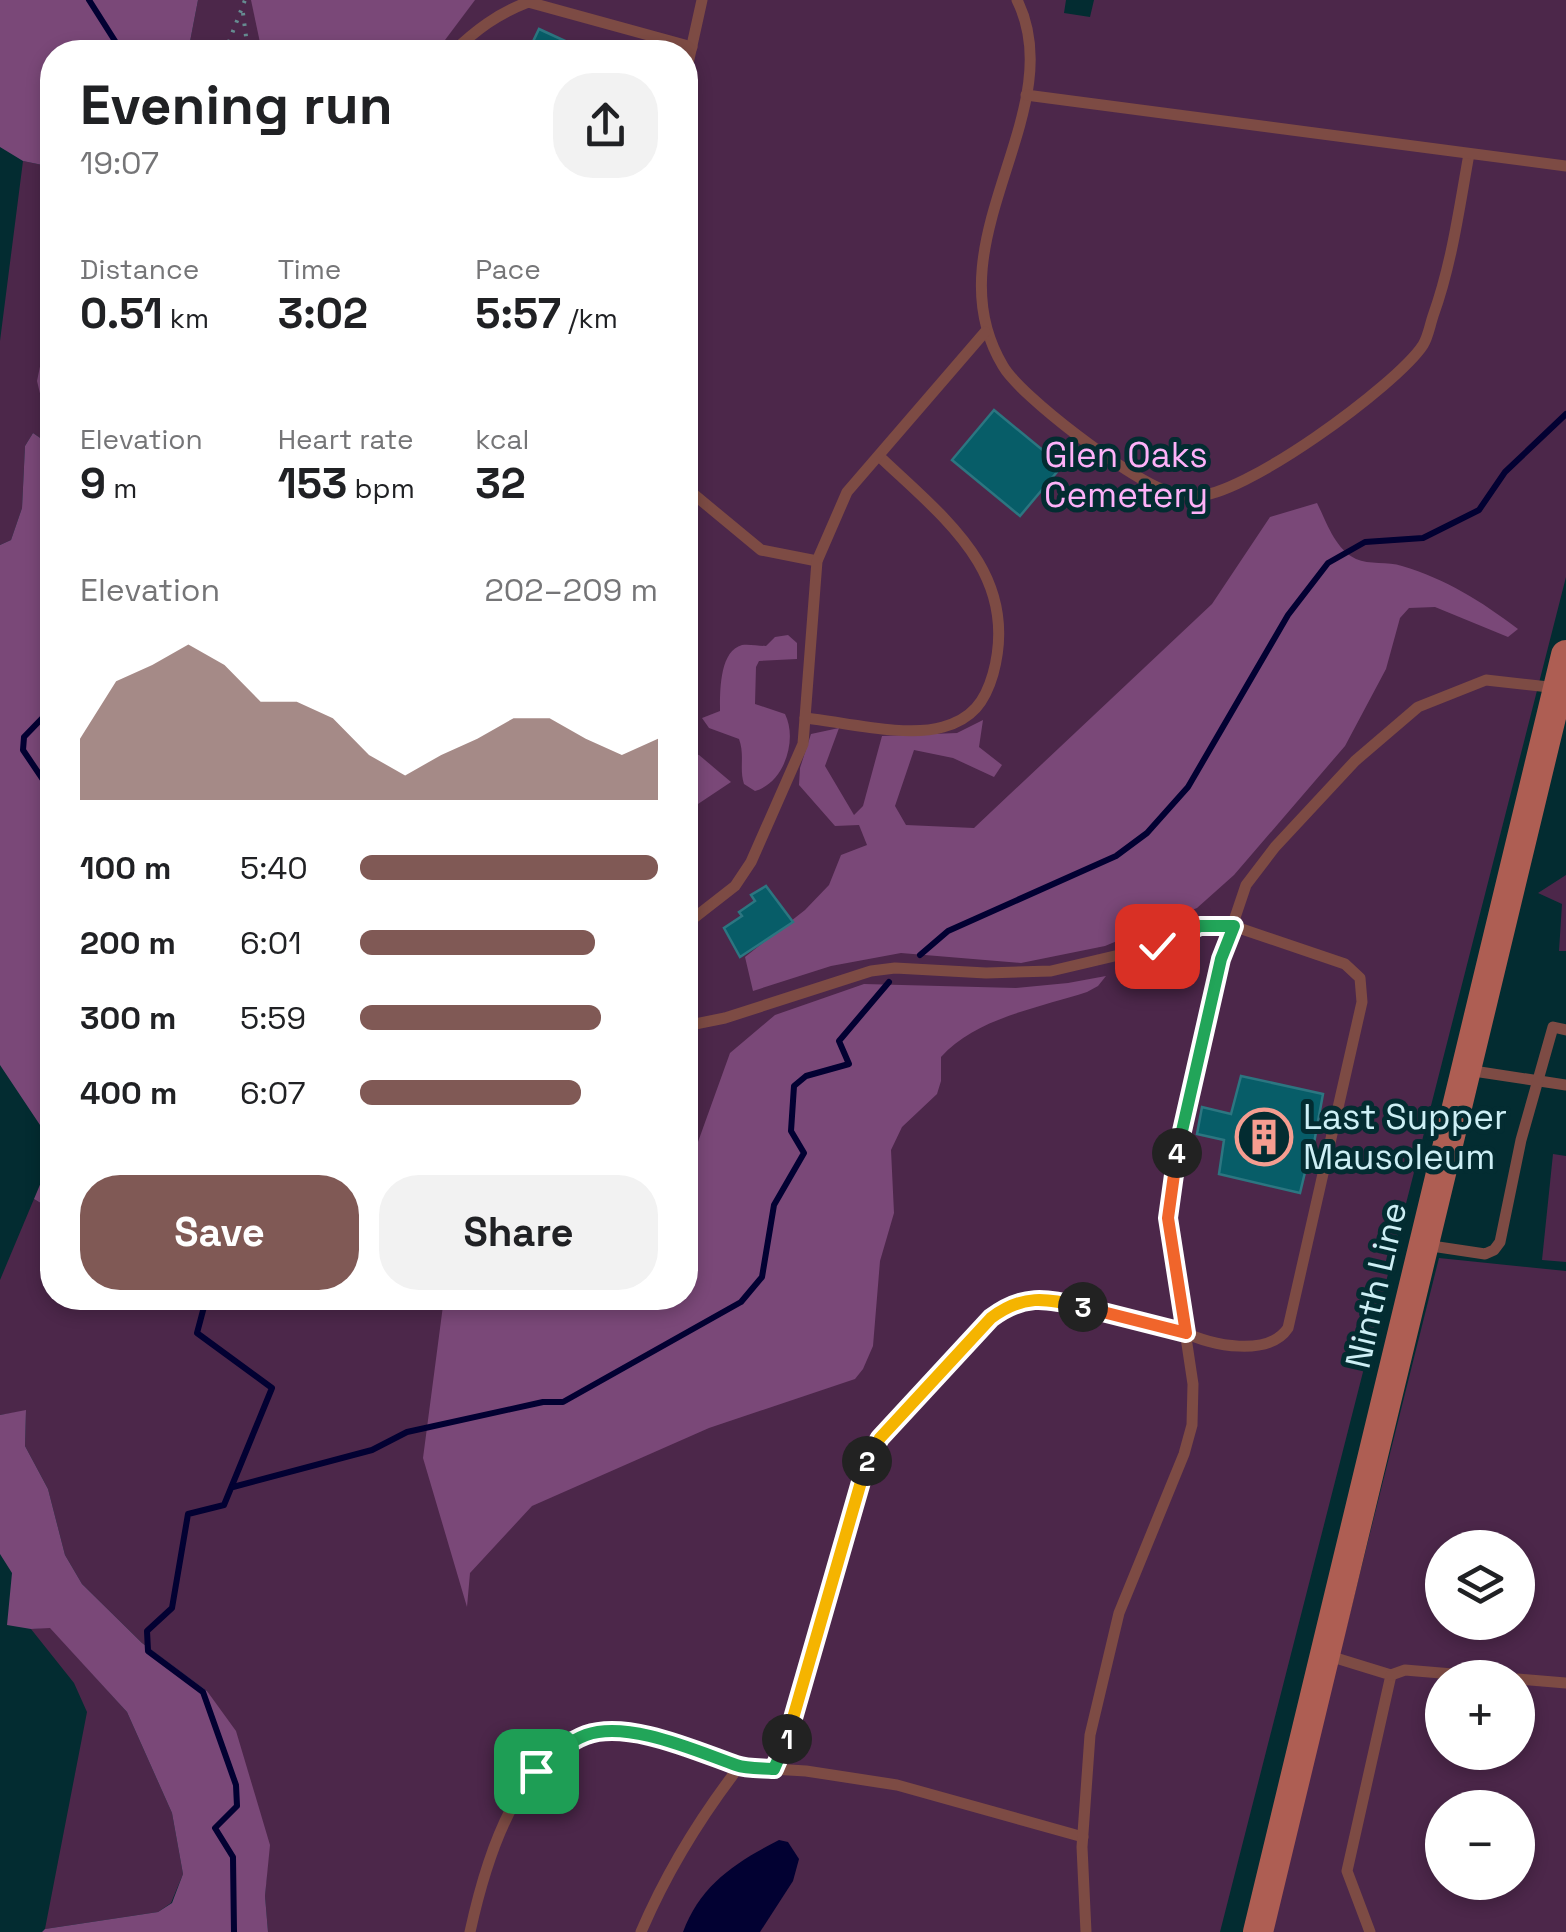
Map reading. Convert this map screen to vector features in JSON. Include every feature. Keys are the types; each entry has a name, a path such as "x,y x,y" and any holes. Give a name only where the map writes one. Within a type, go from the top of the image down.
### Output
{"main road":[{"name":"Ninth Line","path":"1258,1932 1566,655"}],"lane":[{"path":"693,40 702,0"},
{"path":"1017,0 1024,15 1030,54 1026,95 984,241 981,284 986,332 1004,370 1048,412 1114,462 1162,490 1196,497 1222,492 1268,467 1374,396 1424,344 1448,274 1469,154"},
{"path":"466,40 504,11 528,2 666,40"},
{"path":"1026,95 1566,166"},
{"path":"698,915 735,886 751,862 803,744 817,561 847,492 986,332"},
{"path":"805,718 912,730 942,728 965,718 986,697 995,666 995,601 985,569 953,526 879,456"},
{"path":"698,498 761,550 817,561"},
{"path":"1086,1932 1082,1837 1090,1735 1120,1612 1192,1426 1194,1384 1168,1218 1171,1180 1221,959 1246,884 1355,761 1418,708 1486,680 1558,688"},
{"path":"698,1023 870,971 1051,970 1157,946 1200,926 1234,926 1345,964 1360,978 1362,1002 1288,1328 1280,1340 1264,1345 1202,1342 1186,1333 1066,1303 1027,1299 1009,1304 991,1318 880,1438 868,1458 785,1746 774,1769"},
{"path":"1425,1244 1485,1254 1500,1242 1554,1027 1566,1030"},
{"path":"1466,1070 1566,1086"},
{"path":"1326,1655 1391,1675 1405,1670 1425,1672"},
{"path":"1370,1932 1347,1872 1391,1675"},
{"path":"1535,1680 1566,1683"},
{"path":"470,1932 480,1885 513,1804 536,1771 567,1745 606,1730 624,1731 717,1756 739,1766 896,1785 1082,1837"},
{"path":"640,1932 663,1880 702,1814 739,1766"}],"path":[{"path":"230,40 244,0"},
{"path":"242,9 246,40"}],"green space":[{"name":"Glen Oaks Cemetery","path":"198,0 1066,0 1064,13 1090,17 1094,0 1566,0 1566,577 1220,1932 268,1932 265,1896 269,1845 207,1691 142,1643 82,1584 65,1555 48,1489 25,1446 26,1411 0,1415 0,1280 34,1199 40,1203 40,1310 698,1310 698,40 190,40"},
{"path":"23,161 40,165 40,438 33,433 25,446 22,508 11,540 0,545 0,341"},
{"path":"1566,875 1566,951 1559,951 1562,904 1538,893"},
{"path":"1553,1154 1566,1156 1566,1262 1542,1260"},
{"path":"1439,1258 1566,1271 1566,1932 1270,1932"},
{"path":"50,1627 127,1712 172,1813 183,1874 171,1903 158,1912 45,1929 87,1712 74,1683 31,1629"}],"shaded area":[{"path":"0,0 198,0 190,40 40,40 40,165 23,161 0,147"},
{"path":"251,0 475,0 445,40 259,40"},
{"path":"33,433 40,438 40,1125 0,1065 0,545 11,540 22,508 25,446"},
{"path":"1317,503 1332,535 1349,555 1433,577 1477,600 1518,629 1508,637 1435,607 1409,608 1400,618 1386,669 1345,746 1234,875 1197,908 1105,946 1021,963 901,953 831,966 753,991 745,957 805,910 829,885 841,855 867,845 859,825 835,826 799,785 811,734 839,728 825,766 854,815 863,806 882,736 957,733 983,720 979,747 1002,765 994,777 953,758 914,750 895,806 906,825 974,828 1212,604 1270,517"},
{"path":"788,635 797,643 797,659 759,661 756,667 755,704 785,714 790,736 781,770 755,791 744,784 739,739 709,728 702,718 720,711 722,674 734,649 742,645 766,646 775,637"},
{"path":"698,755 699,755 731,782 698,804"},
{"path":"1106,976 1087,992 1028,1009 955,1044 941,1057 937,1094 902,1127 891,1150 894,1213 880,1261 873,1346 855,1379 709,1428 532,1506 470,1573 467,1607 423,1458 442,1310 698,1310 698,1142 730,1053 775,1015 864,984 1016,988"},
{"path":"26,1410 25,1446 48,1489 65,1555 82,1584 142,1643 207,1691 236,1731 270,1845 265,1896 268,1932 42,1932 158,1912 172,1903 183,1874 172,1813 127,1712 50,1628 7,1625 12,1573 0,1554 0,1415"},
{"path":"779,1840 788,1842 799,1859 793,1881 760,1932 683,1932 699,1901 721,1877"}],"building":[{"path":"539,29 563,40 534,40"},
{"path":"994,410 1062,466 1020,516 952,460"},
{"path":"766,886 793,922 740,957 724,928 755,901 751,895"},
{"name":"Last Supper Mausoleum","path":"1241,1076 1323,1094 1310,1165 1307,1164 1300,1193 1219,1174 1224,1140 1197,1134 1202,1107 1231,1114"}],"waterway":[{"path":"89,0 114,40"},
{"path":"920,955 948,931 1116,856 1147,833 1188,787 1288,615 1328,563 1365,542 1423,538 1479,510 1505,472 1566,414"},
{"path":"40,720 24,737 23,750 40,775"},
{"path":"233,1487 372,1450 407,1432 543,1402 563,1402 741,1302 762,1277 774,1205 804,1153 791,1131 794,1086 806,1076 849,1064 839,1041 889,982"},
{"path":"203,1310 197,1333 272,1388 224,1505 188,1514 172,1608 147,1631 148,1651 203,1692 236,1785 237,1806 215,1828 233,1857 234,1932"}],"place":[{"name":"Last Supper Mausoleum","path":"1264,1137"}],"route":[{"path":"536,1771 567,1745 606,1730 624,1731 717,1756 739,1766 774,1769 785,1746 868,1458 880,1438 991,1318 1009,1304 1027,1299 1066,1303 1186,1333 1168,1218 1171,1180 1221,959 1234,926 1200,926 1157,946"}]}
